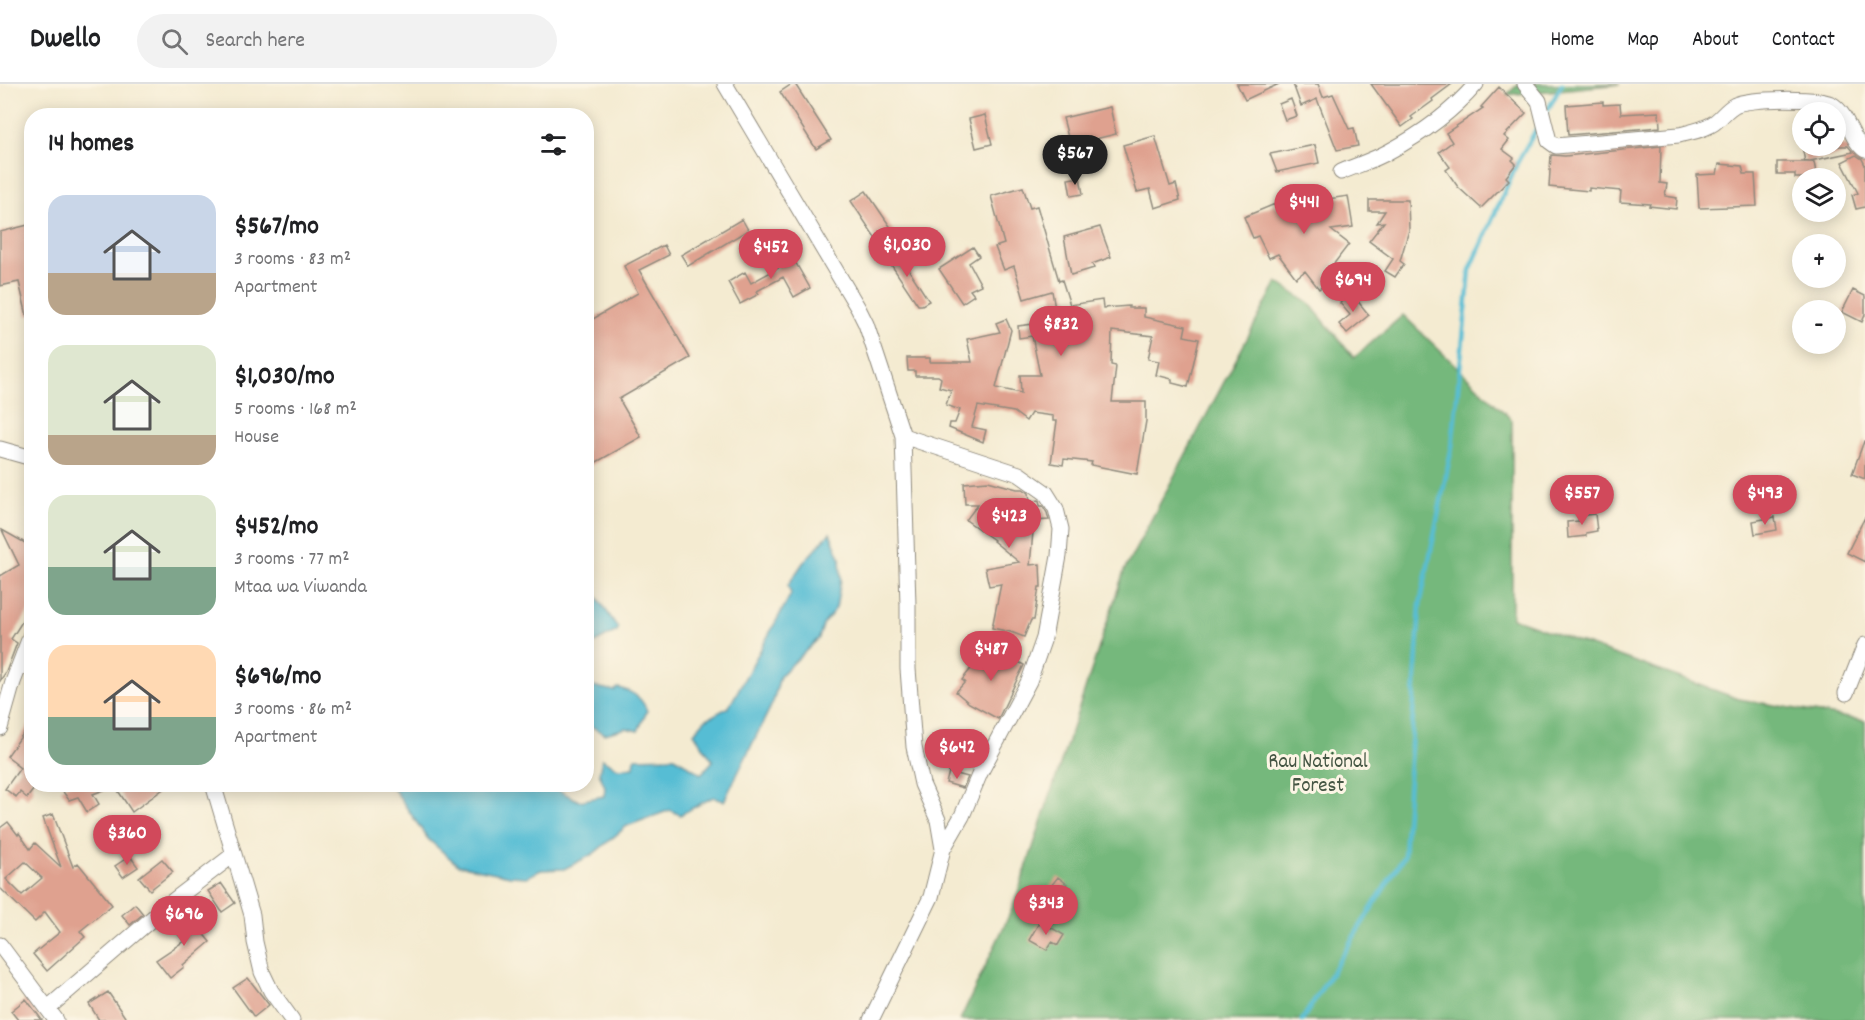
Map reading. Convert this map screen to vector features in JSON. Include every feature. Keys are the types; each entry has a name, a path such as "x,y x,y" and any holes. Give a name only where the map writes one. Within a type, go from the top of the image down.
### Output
{"street":[{"path":"725,84 790,190 866,324 903,436 908,669 914,747 922,784 938,820 943,849"},
{"path":"1341,172 1387,153 1420,132 1465,97 1476,84"},
{"path":"1524,84 1539,101 1549,141 1556,146 1679,135 1714,123 1731,107 1741,102 1786,100 1828,102 1839,110 1857,142 1865,150"},
{"path":"871,1020 931,897 943,849 962,816 980,773 1029,681 1044,638 1059,556 1061,529 1056,509 1046,493 1019,474 903,436"},
{"path":"0,449 24,456"},
{"path":"1846,693 1865,645"},
{"path":"0,729 24,653"},
{"path":"215,792 252,915 262,972 292,1020"},
{"path":"0,945 52,1014 169,904 233,855"}],"green space":[{"path":"1519,84 1620,84 1506,95"},
{"name":"Rau National Forest","path":"1277,282 1310,304 1354,358 1403,315 1512,420 1512,618 1739,699 1865,721 1865,1020 960,1020 1014,905 1124,571"}],"water":[{"path":"830,533 840,557 841,579 836,608 823,625 819,638 780,676 773,702 724,801 713,797 680,815 670,810 627,826 593,854 564,869 541,870 527,877 510,876 458,865 428,839 396,792 562,792 579,801 604,796 605,787 599,773 602,759 618,768 634,767 635,758 675,757 701,774 713,761 694,733 705,720 729,707 791,594 788,585 803,563"},
{"path":"594,592 618,628 617,631 594,643"},
{"path":"594,687 614,691 618,688 623,689 639,698 647,711 638,731 626,728 605,734 594,728"}],"building":[{"path":"795,84 831,140 816,149 780,92"},
{"path":"1237,84 1279,84 1245,100"},
{"path":"1293,84 1318,84 1323,97 1333,94 1349,129 1354,128 1358,146 1337,150 1317,99 1301,106"},
{"path":"1371,84 1452,84 1402,127"},
{"path":"1499,87 1526,113 1504,136 1509,140 1502,149 1514,158 1512,160 1516,164 1506,177 1509,180 1481,208 1458,187 1446,170 1450,167 1439,152 1452,142 1446,133 1483,108 1481,107"},
{"path":"1291,99 1297,116 1285,120 1279,104"},
{"path":"1603,102 1603,105 1620,104 1621,114 1659,112 1660,127 1568,135 1566,105"},
{"path":"1110,107 1116,134 1070,145 1063,118"},
{"path":"985,115 992,144 976,148 969,119"},
{"path":"1155,136 1170,186 1176,184 1180,200 1155,208 1150,189 1137,192 1123,145"},
{"path":"1315,145 1319,163 1277,172 1270,154"},
{"path":"1661,146 1660,183 1667,184 1665,196 1677,198 1676,209 1620,202 1621,191 1549,187 1551,155 1565,156"},
{"path":"1846,146 1848,146 1853,152 1846,153"},
{"path":"1856,155 1862,159 1865,165 1865,207 1856,209 1852,195 1858,193 1842,162"},
{"path":"1804,156 1834,156 1805,162"},
{"path":"1777,162 1814,162 1815,168 1792,168 1792,174 1777,174"},
{"path":"1719,164 1742,166 1744,174 1755,174 1757,206 1699,208 1697,175 1717,174"},
{"path":"1080,177 1083,194 1071,196 1068,179"},
{"path":"1023,187 1030,208 1037,206 1059,281 1062,280 1070,305 1102,300 1103,308 1129,306 1129,308 1144,308 1144,317 1186,326 1184,336 1199,339 1188,387 1172,383 1172,379 1156,375 1159,361 1148,359 1153,336 1112,331 1111,365 1116,366 1112,402 1146,402 1146,421 1137,474 1091,465 1092,462 1064,459 1063,465 1051,463 1057,421 1053,421 1053,416 1031,413 1026,421 1014,412 978,406 972,427 986,430 983,442 949,428 950,423 955,423 960,410 946,405 951,390 939,387 941,378 938,376 915,376 915,371 908,371 907,358 930,358 930,362 972,362 967,339 1000,332 996,323 1006,319 1011,330 996,388 1021,393 1020,375 1040,375 1032,336 1019,338 1018,326 1057,321 1052,291 1024,299 1014,266 1004,270 995,247 1004,244 991,196"},
{"path":"866,191 900,241 884,251 851,201"},
{"path":"1348,196 1353,227 1331,230 1349,244 1326,274 1330,280 1319,289 1305,271 1296,278 1278,254 1269,258 1258,236 1253,238 1244,217 1275,204 1276,207 1290,201 1294,209 1314,201"},
{"path":"1369,200 1408,200 1409,230 1400,261 1404,264 1395,277 1385,271 1393,259 1369,241 1384,222 1377,223 1385,211 1369,211"},
{"path":"742,219 748,230 688,266 681,255"},
{"path":"24,226 24,303 19,282 0,286 0,232"},
{"path":"1100,227 1111,257 1092,264 1094,268 1071,275 1064,237"},
{"path":"664,245 669,255 639,270 690,358 619,399 641,437 594,463 594,318 638,293 624,266"},
{"path":"973,247 979,256 969,263 981,285 970,290 974,295 962,303 939,269"},
{"path":"896,250 929,301 922,305 918,305 886,257"},
{"path":"789,251 810,288 794,297 783,277 757,291 759,294 740,304 728,282 745,272 751,283 778,268 773,260"},
{"path":"1853,290 1865,296 1865,315 1862,322 1846,314 1846,304"},
{"path":"1351,293 1369,315 1347,333 1339,324 1350,315 1340,303"},
{"path":"1865,441 1865,479 1852,474"},
{"path":"988,481 1023,489 1029,493 1030,501 1039,500 1049,520 1034,521 1030,565 1040,564 1041,587 1039,587 1034,620 1031,620 1024,637 992,628 1001,584 989,586 985,568 1019,562 966,520 978,504 965,504 964,483"},
{"path":"1595,514 1597,531 1586,533 1586,536 1568,538 1567,522 1579,521 1578,516"},
{"path":"1775,517 1777,530 1755,534 1753,521"},
{"path":"1865,517 1865,562 1847,553"},
{"path":"2,530 24,542 24,619 11,639 17,643 6,672 0,681 0,576 19,565"},
{"path":"981,648 989,651 992,648 1024,665 998,719 969,703 956,692 965,682 962,680 973,666"},
{"path":"24,732 24,792 32,792 27,798 20,792 16,797 5,789 20,768 7,756"},
{"path":"949,772 968,777 963,788 946,783"},
{"path":"63,792 98,792 93,794 99,804 87,812 78,797 69,800"},
{"path":"119,792 159,792 132,812"},
{"path":"53,814 73,867 78,863 112,905 80,931 85,937 47,971 33,954 60,932 45,912 35,922 0,888 0,828 8,822 30,849 35,843 61,867 43,818","holes":["25,862 42,878 22,895 6,879"]},
{"path":"130,856 138,867 123,877 115,866"},
{"path":"162,859 173,872 150,890 139,877"},
{"path":"1058,877 1067,884 1051,904 1042,897"},
{"path":"221,883 235,903 222,912 208,891"},
{"path":"135,904 143,914 130,925 122,915"},
{"path":"188,915 210,942 170,978 156,960 184,941 173,928"},
{"path":"1040,921 1064,935 1058,945 1052,942 1047,950 1029,940"},
{"path":"248,978 269,1005 254,1017 233,988"},
{"path":"108,992 127,1020 99,1020 89,1004"},
{"path":"26,999 42,1020 18,1020 11,1011"}],"waterway":[{"path":"1546,113 1562,84"},
{"path":"1302,1020 1404,856 1420,605 1452,446 1470,270 1517,163 1540,123"}]}
